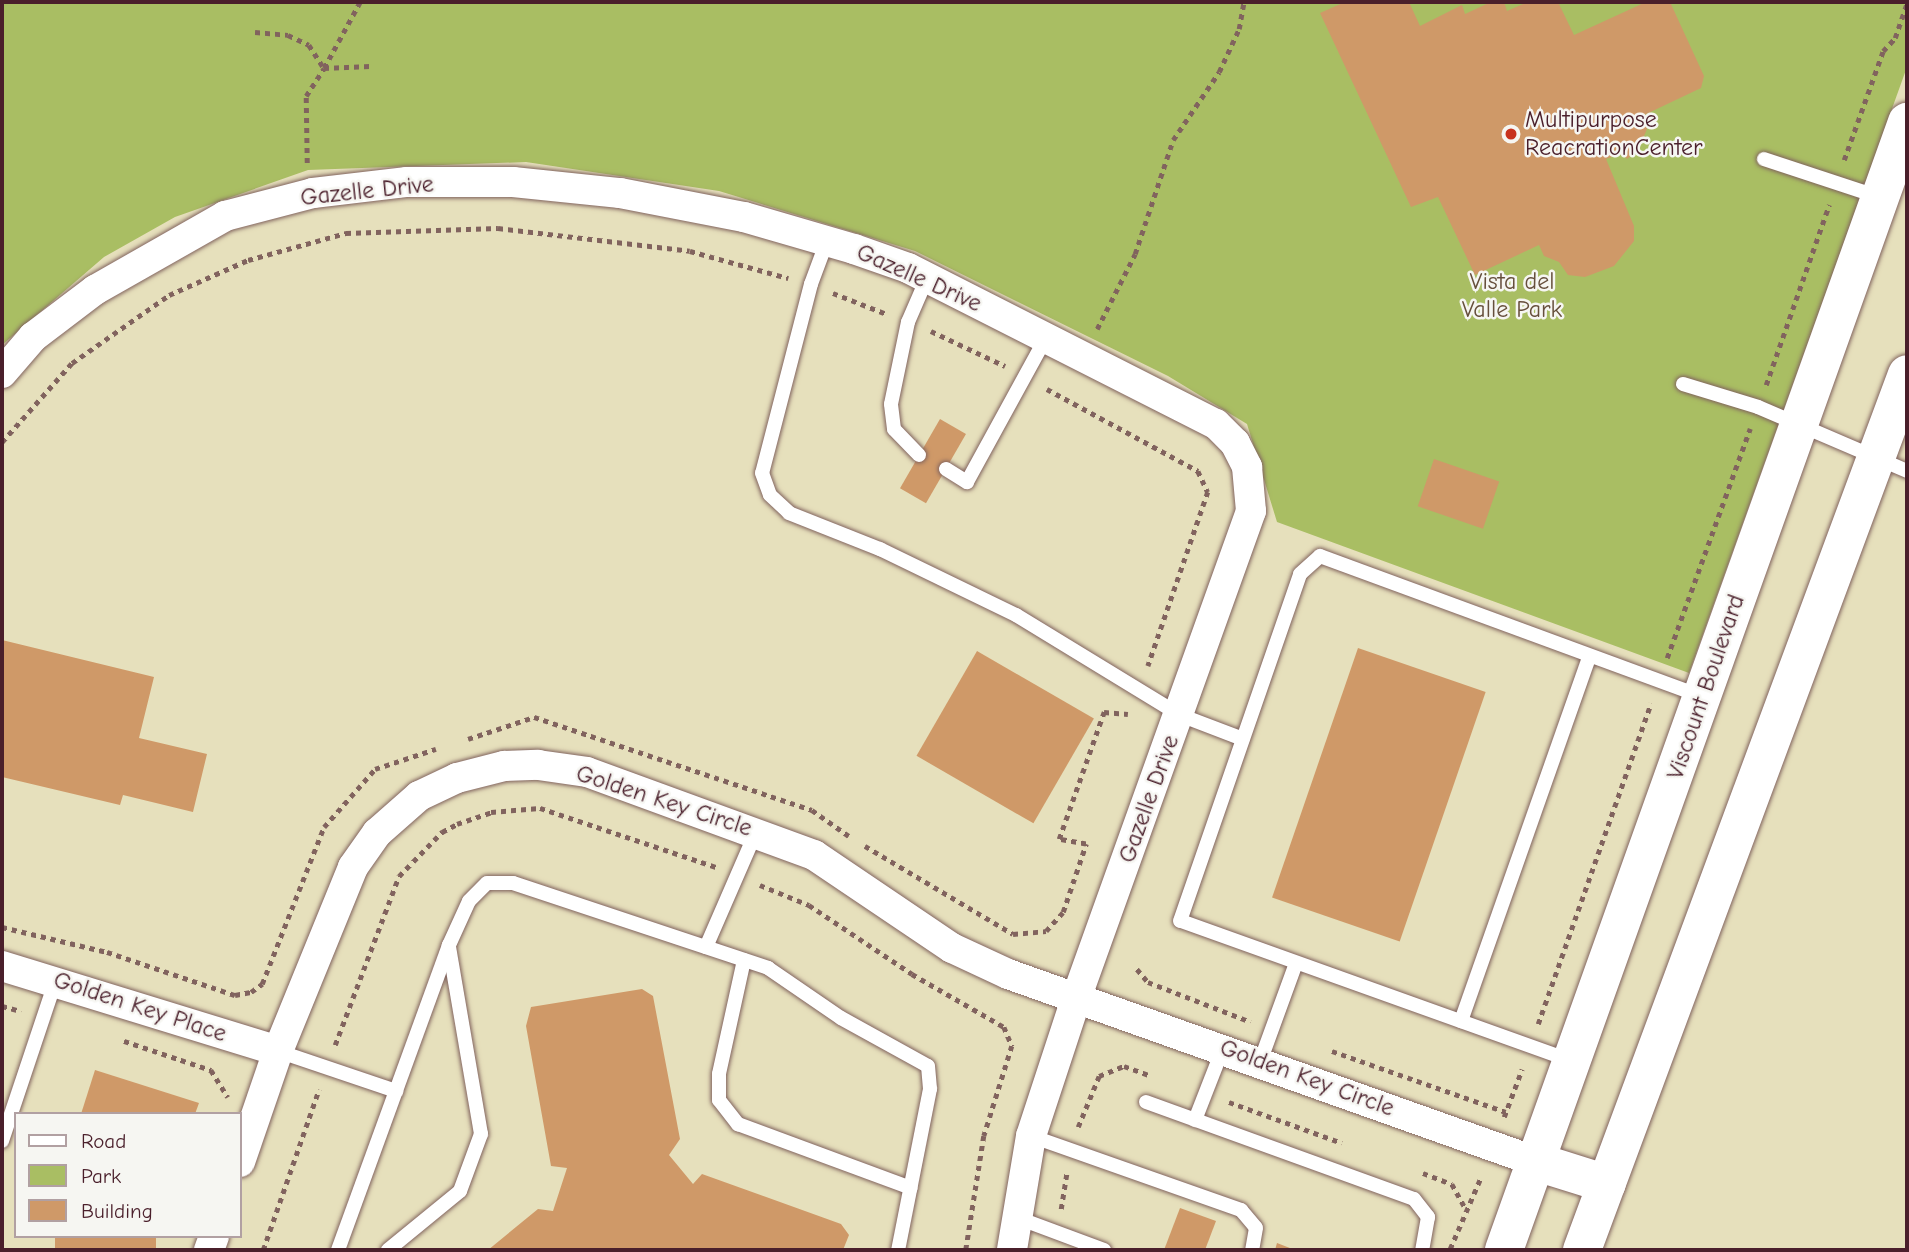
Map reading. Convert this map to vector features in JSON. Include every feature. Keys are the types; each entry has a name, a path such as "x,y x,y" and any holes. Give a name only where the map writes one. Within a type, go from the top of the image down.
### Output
{"main road":[{"name":"Viscount Boulevard","path":"1504,1250 1907,122"},
{"path":"1582,1250 1893,464 1907,374"},
{"path":"1537,1161 1607,1184"}],"street":[{"name":"Gazelle Drive","path":"2,373 54,321 177,240 225,216 313,193 407,182 513,182 620,192 744,217 827,241 927,278 1216,424 1235,443 1247,467 1251,511 1077,996"},
{"name":"Golden Key Circle","path":"242,1156 278,1051 353,867 377,833 419,796 457,778 504,766 538,765 587,772 814,855 953,948 1007,974 1077,996 1537,1161"},
{"name":"Golden Key Place","path":"2,966 56,980 278,1051"},
{"path":"1012,1250 1031,1136 1077,996"}],"lane":[{"path":"1764,159 1881,198"},
{"path":"827,241 811,284 762,473 770,495 789,513 880,549 1016,615 1180,715 1243,739"},
{"path":"919,455 894,429 891,404 908,322 927,278"},
{"path":"946,469 967,482 1046,338"},
{"path":"1683,384 1758,407 1893,464"},
{"path":"1573,1061 1180,921 1300,575 1320,556 1703,697"},
{"path":"1461,1021 1589,657"},
{"path":"706,947 757,832"},
{"path":"338,1250 449,945 469,901 487,883 513,883 768,968 841,1018 928,1066 930,1089 898,1250"},
{"path":"387,1250 460,1191 481,1134 449,945"},
{"path":"744,960 719,1074 719,1100 738,1124 911,1188"},
{"path":"1260,1062 1296,963"},
{"path":"2,1141 56,980"},
{"path":"1195,1120 1223,1048"},
{"path":"278,1051 396,1091"},
{"path":"1146,1102 1414,1199 1428,1217 1422,1250"},
{"path":"1031,1136 1241,1210 1256,1228 1252,1250"},
{"path":"1018,1218 1104,1250"}],"path":[{"path":"313,193 307,165 306,96 360,2"},
{"path":"1097,330 1135,254 1173,140 1219,72 1239,29 1244,2"},
{"path":"1449,1250 1531,1044 1883,51 1895,38 1907,3"},
{"path":"256,32 288,35 309,45 324,68"},
{"path":"324,68 370,66"},
{"path":"2,442 72,363 169,295 248,260 346,233 498,228 690,251 811,284 908,322 1024,376 1198,471 1208,492 1131,714 1104,712 1059,839 1086,845 1063,912 1046,931 1013,934 863,845"},
{"path":"454,743 534,717 812,810 852,838"},
{"path":"2,927 94,948 235,995 251,992 262,984 324,827 350,794 375,769 441,747"},
{"path":"263,1250 327,1067 399,876 442,832 457,824 491,812 540,808 737,876 809,905 912,974 1004,1027 1012,1046 984,1136 966,1250"},
{"path":"1138,969 1149,982 1273,1030"},
{"path":"2,1006 44,1016"},
{"path":"112,1037 211,1070 229,1100 227,1107"},
{"path":"1326,1049 1506,1112"}],"green space":[{"name":"Vista del Valle Park","path":"2,2 1907,2 1907,67 1689,673 1277,522 1247,424 1168,376 915,251 719,191 526,162 308,170 175,217 104,257 2,345"}],"building":[{"name":"Multipurpose ReacrationCenter","path":"1345,2 1409,2 1420,26 1462,5 1465,14 1491,2 1504,2 1507,11 1528,2 1558,2 1574,35 1646,2 1670,2 1704,76 1701,88 1642,116 1647,129 1638,150 1627,159 1622,153 1606,159 1634,226 1634,241 1614,266 1585,277 1568,275 1559,262 1544,256 1539,245 1475,275 1438,197 1411,207 1320,13"},
{"path":"940,419 966,434 926,503 900,488"},
{"path":"1434,459 1499,481 1483,529 1418,506"},
{"path":"2,640 154,677 139,738 207,754 193,812 123,795 120,805 2,777"},
{"path":"1358,648 1486,692 1400,942 1272,898"},
{"path":"977,651 1094,718 1033,823 916,756"},
{"path":"642,989 653,996 680,1139 669,1155 693,1184 702,1174 841,1224 849,1235 843,1250 488,1250 538,1209 553,1211 567,1168 551,1166 526,1026 531,1007"},
{"path":"95,1070 199,1103 196,1112 82,1112"},
{"path":"1180,1208 1216,1221 1205,1250 1164,1250"},
{"path":"55,1238 156,1238 156,1250 55,1250"},
{"path":"1277,1243 1295,1250 1275,1250"}],"place":[{"name":"Multipurpose ReacrationCenter","path":"1511,134"}]}
